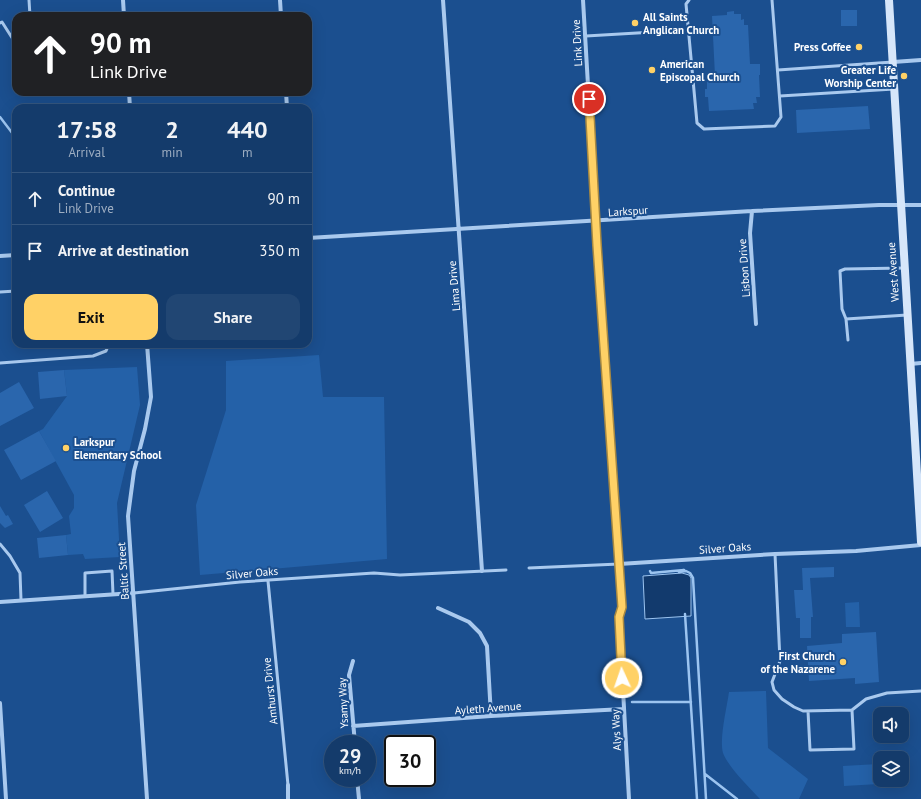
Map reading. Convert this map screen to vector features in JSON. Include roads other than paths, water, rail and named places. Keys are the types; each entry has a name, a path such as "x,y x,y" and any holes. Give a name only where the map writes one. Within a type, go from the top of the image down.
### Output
{"main road":[{"name":"West Avenue","path":"889,0 900,205 919,482 921,542"}],"street":[{"path":"123,0 124,12"},
{"path":"280,0 282,12"},
{"name":"Lima Drive","path":"443,0 482,571"},
{"name":"Link Drive","path":"583,0 619,564"},
{"path":"893,62 921,60"},
{"name":"Larkspur","path":"312,238 752,212 921,205"},
{"name":"Lisbon Drive","path":"752,212 750,233 756,324"},
{"path":"0,256 12,255"},
{"name":"Baltic Street","path":"147,348 151,397 145,429 134,471 128,516 147,799"},
{"path":"910,364 921,363"},
{"name":"Silver Oaks","path":"619,564 775,554 856,551 921,545"},
{"name":"Alys Way","path":"619,564 622,607 619,617 629,799"},
{"name":"Silver Oaks","path":"0,602 134,593"},
{"path":"438,608 469,622 480,633 487,646 491,716"},
{"name":"Ysamy Way","path":"353,661 349,675 354,735"},
{"path":"0,703 6,799"},
{"name":"Ayleth Avenue","path":"353,726 491,716 624,709"},
{"name":"Amhurst Drive","path":"288,785 288,799"},
{"path":"358,787 359,799"}],"lane":[{"path":"29,0 30,12"},
{"path":"689,0 686,4 697,123 704,129 775,126 781,117 772,0"},
{"path":"0,23 2,22 12,38"},
{"path":"586,36 688,30"},
{"path":"778,70 893,62"},
{"path":"780,96 894,89"},
{"path":"848,340 846,319 842,309 840,271 845,269 904,268"},
{"path":"0,292 12,291"},
{"path":"846,319 907,316"},
{"path":"0,362 93,356 106,351 107,348"},
{"path":"0,544 10,556 20,573 21,600"},
{"path":"775,554 780,661 772,682 774,690 782,699 794,708 803,711 852,710 866,699 887,693 921,691"},
{"name":"Silver Oaks","path":"529,568 619,564"},
{"name":"Silver Oaks","path":"134,593 374,573 400,575 506,570"},
{"path":"85,596 85,572 112,571 113,594"},
{"name":"Amhurst Drive","path":"268,581 288,785"},
{"path":"808,711 810,750 854,749 852,710"}],"waterway":[{"path":"0,117 12,133"},
{"path":"650,571 651,573 684,570 679,572 686,571 690,573 693,578 706,799"},
{"path":"685,614 697,799"},
{"path":"632,702 691,702"},
{"path":"705,774 737,799"}],"place":[{"name":"All Saints Anglican Church","path":"635,23"},
{"name":"Press Coffee","path":"859,47"},
{"name":"American Episcopal Church","path":"652,70"},
{"name":"Greater Life Worship Center","path":"904,76"},
{"name":"Larkspur Elementary School","path":"66,448"},
{"name":"First Church of the Nazarene","path":"843,662"}]}
